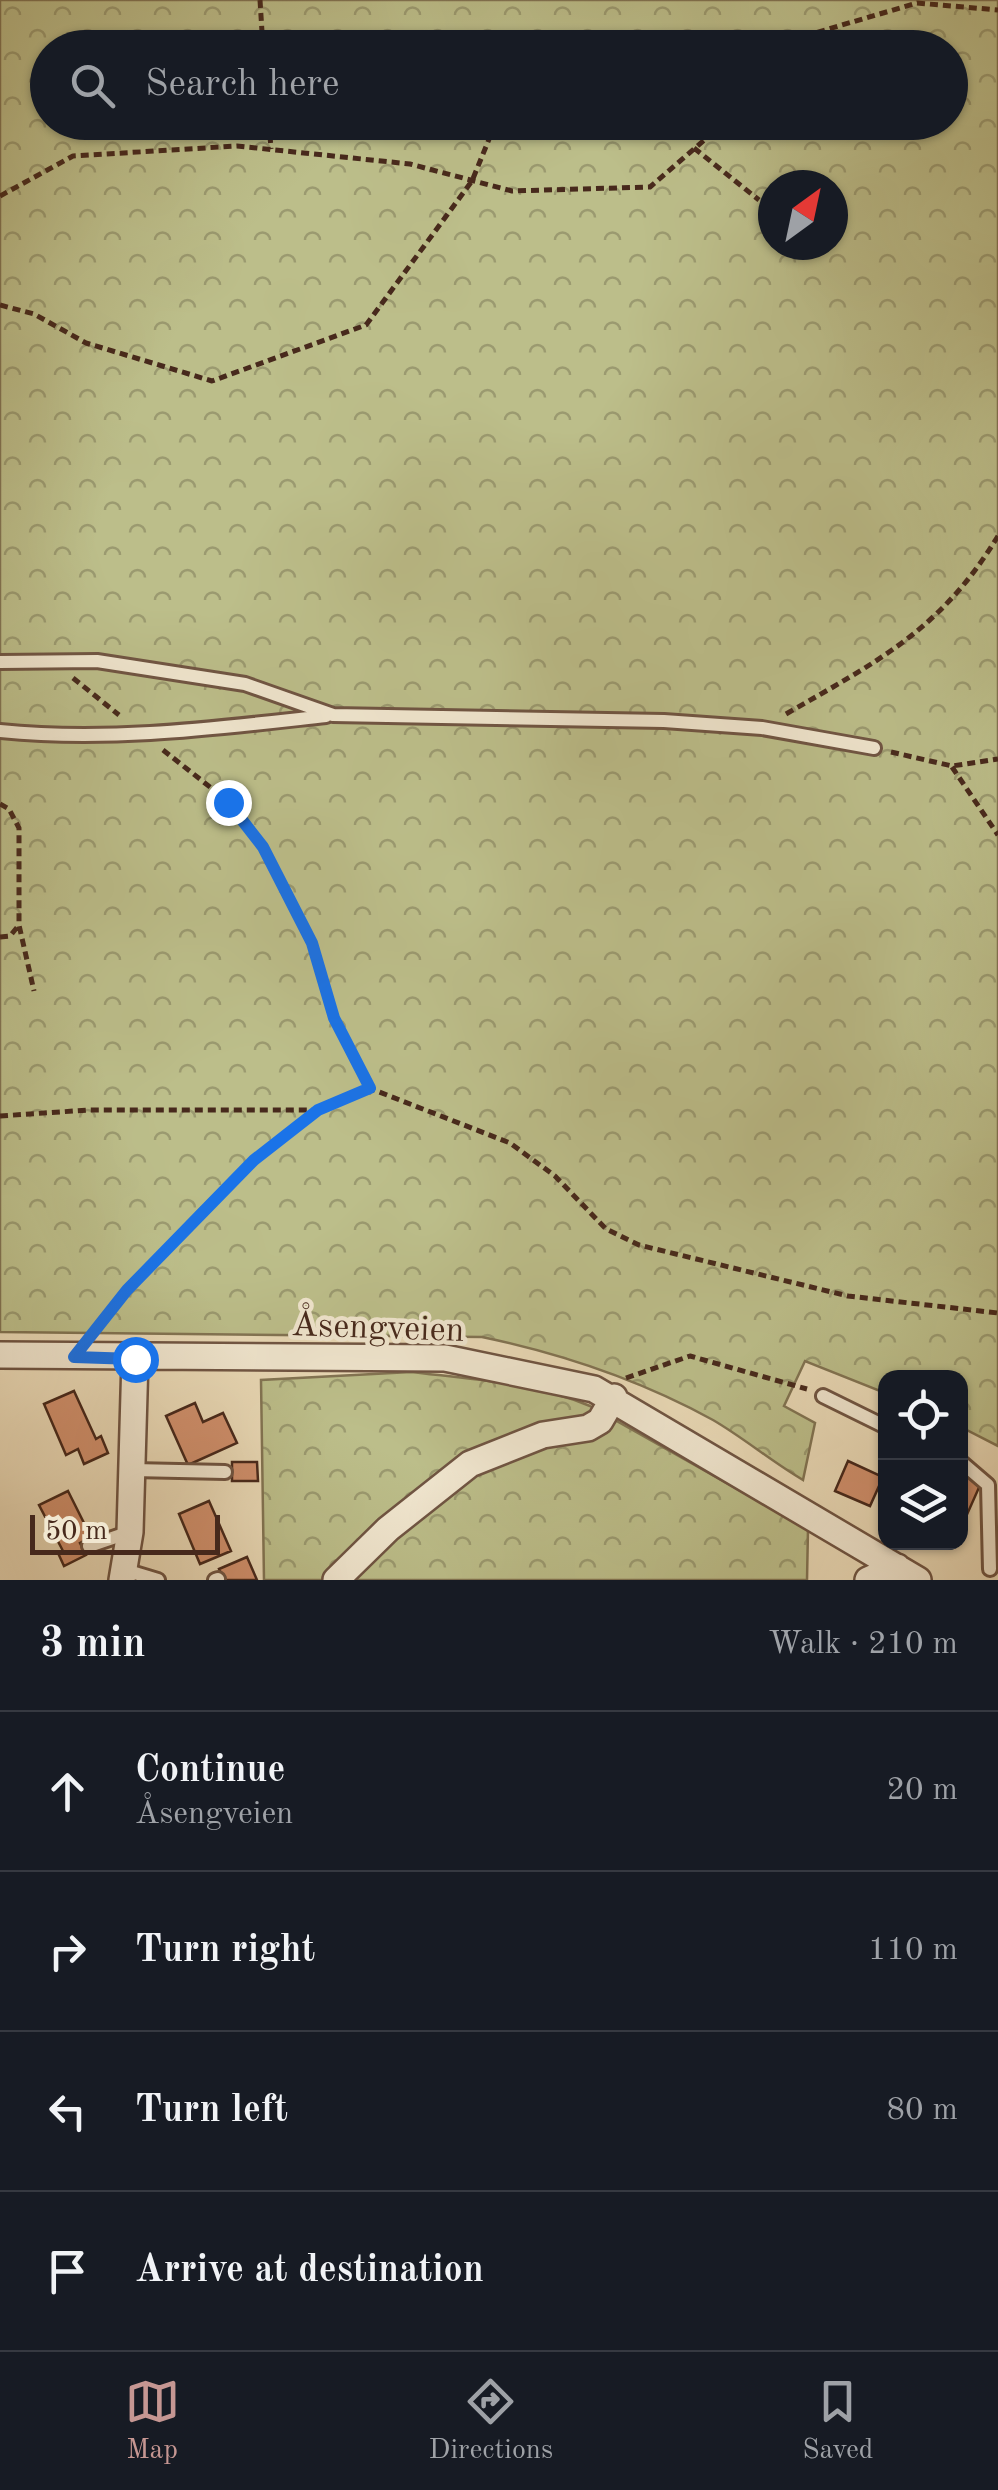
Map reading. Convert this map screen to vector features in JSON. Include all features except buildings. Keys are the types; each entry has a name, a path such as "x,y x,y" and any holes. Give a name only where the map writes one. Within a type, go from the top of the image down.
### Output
{"street":[{"name":"Åsengveien","path":"0,1354 135,1359 445,1358 604,1393 908,1573"},
{"path":"123,1575 133,1470 122,1436 135,1359"},
{"path":"336,1580 388,1528 470,1464 543,1435 588,1428 600,1420 604,1393"},
{"path":"868,1580 908,1573"}],"lane":[{"path":"0,662 96,661 246,684 332,715"},
{"path":"0,731 79,738 144,736 332,715 618,719 762,728 874,748"},
{"path":"823,1396 878,1423"},
{"path":"968,1468 988,1485 990,1572"},
{"path":"133,1470 225,1472"},
{"path":"89,1546 130,1532"},
{"path":"123,1575 158,1580"}],"path":[{"path":"260,0 262,30"},
{"path":"825,30 918,3 998,10"},
{"path":"270,140 271,151"},
{"path":"0,305 34,314 86,343 212,381 366,325 472,181 489,140"},
{"path":"0,196 72,156 237,146 410,164 512,191 650,187 704,140"},
{"path":"694,148 758,199"},
{"path":"762,728 868,667 935,620 978,569 998,536"},
{"path":"52,661 228,802 263,847 312,943 334,1018 370,1088 510,1143 555,1176 606,1229 640,1245 848,1296 998,1313"},
{"path":"874,748 952,766 998,760"},
{"path":"952,766 998,835"},
{"path":"0,804 9,809 19,828 18,925 34,991"},
{"path":"0,937 10,936 18,925"},
{"path":"74,1357 127,1290 254,1160 318,1110 370,1088"},
{"path":"0,1116 89,1110 318,1110"},
{"path":"604,1393 690,1356 823,1396"}],"green space":[{"path":"0,0 998,0 998,1446 968,1431 968,1370 878,1370 878,1390 805,1361 784,1406 815,1423 803,1480 713,1420 658,1393 542,1352 482,1337 0,1332"},
{"path":"411,1372 525,1387 590,1406 808,1529 807,1580 264,1580 261,1380"}],"route":[{"path":"135,1359 74,1357 127,1290 254,1160 318,1110 370,1088 334,1018 312,943 263,847 228,802"}]}
